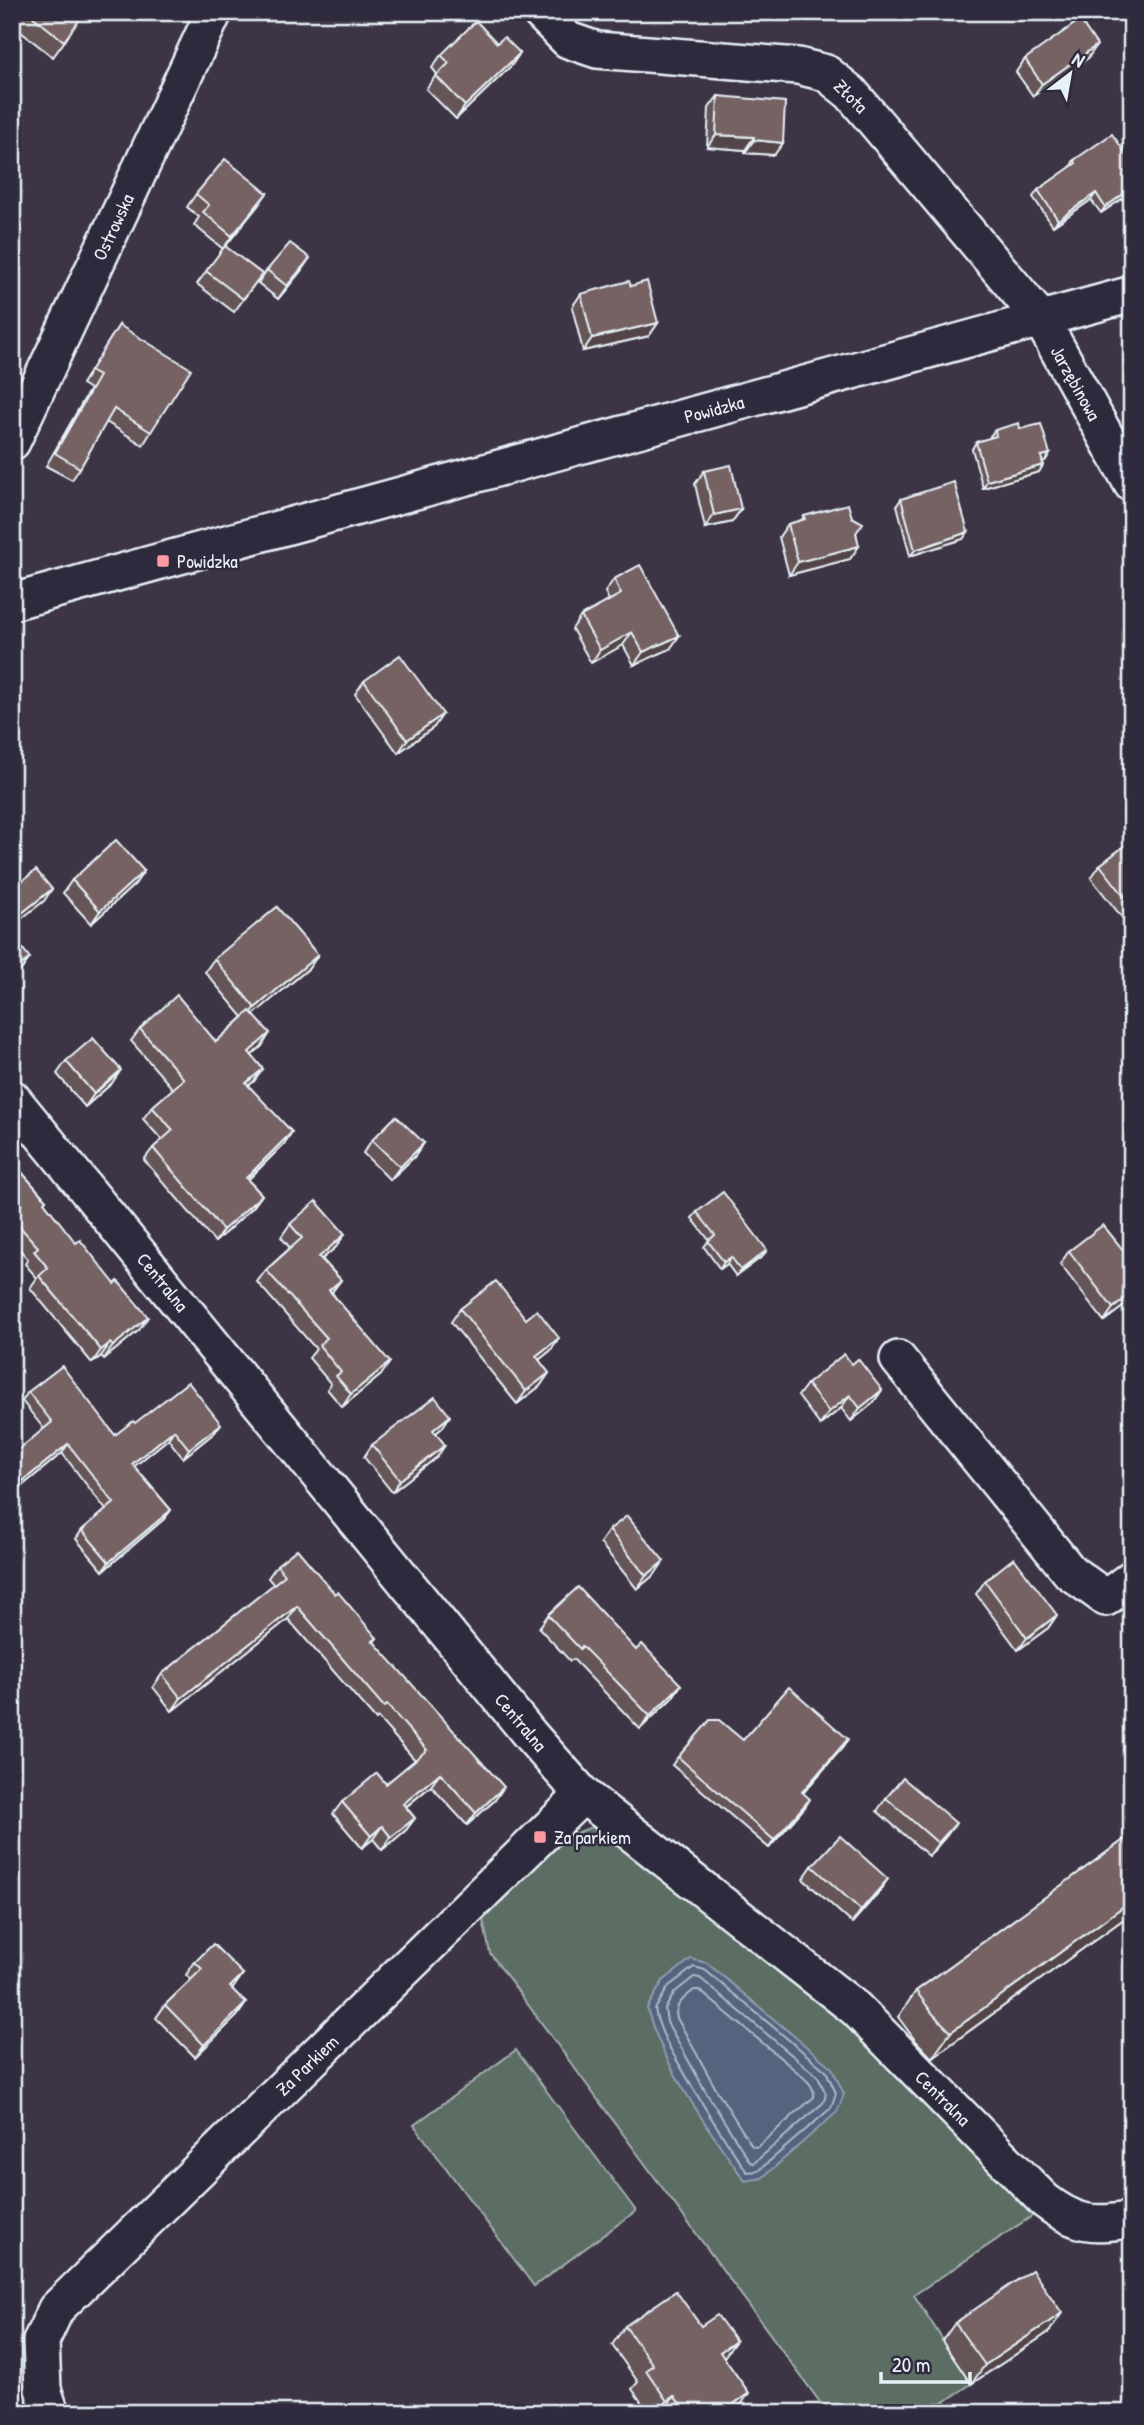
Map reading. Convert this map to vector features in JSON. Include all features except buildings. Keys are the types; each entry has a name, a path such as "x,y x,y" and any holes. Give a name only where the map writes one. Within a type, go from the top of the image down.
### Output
{"street":[{"name":"Ostrowska","path":"12,442 214,12"},
{"name":"Złota","path":"540,12 568,40 597,50 797,66 826,73 851,93 1041,319"},
{"name":"Powidzka","path":"12,602 1132,294"},
{"name":"Jarzębinowa","path":"1041,319 1132,484"},
{"name":"Centralna","path":"12,1098 531,1736 583,1795 856,2009 1044,2200 1059,2212 1085,2223 1132,2219"},
{"path":"898,1359 1070,1572 1106,1598 1132,1578"},
{"name":"Za Parkiem","path":"51,2413 26,2347 56,2309 583,1795"}],"green space":[{"path":"594,1826 620,1839 841,2012 1035,2214 914,2295 971,2384 928,2413 828,2413 490,1953 483,1920 563,1838"},
{"path":"516,2050 636,2211 534,2286 414,2125"}],"water":[{"path":"691,1959 707,1963 832,2068 844,2094 837,2112 762,2178 745,2181 689,2098 654,2030 647,2008 663,1981"}],"place":[{"name":"Powidzka","path":"163,561"},
{"name":"Za parkiem","path":"540,1837"}]}
